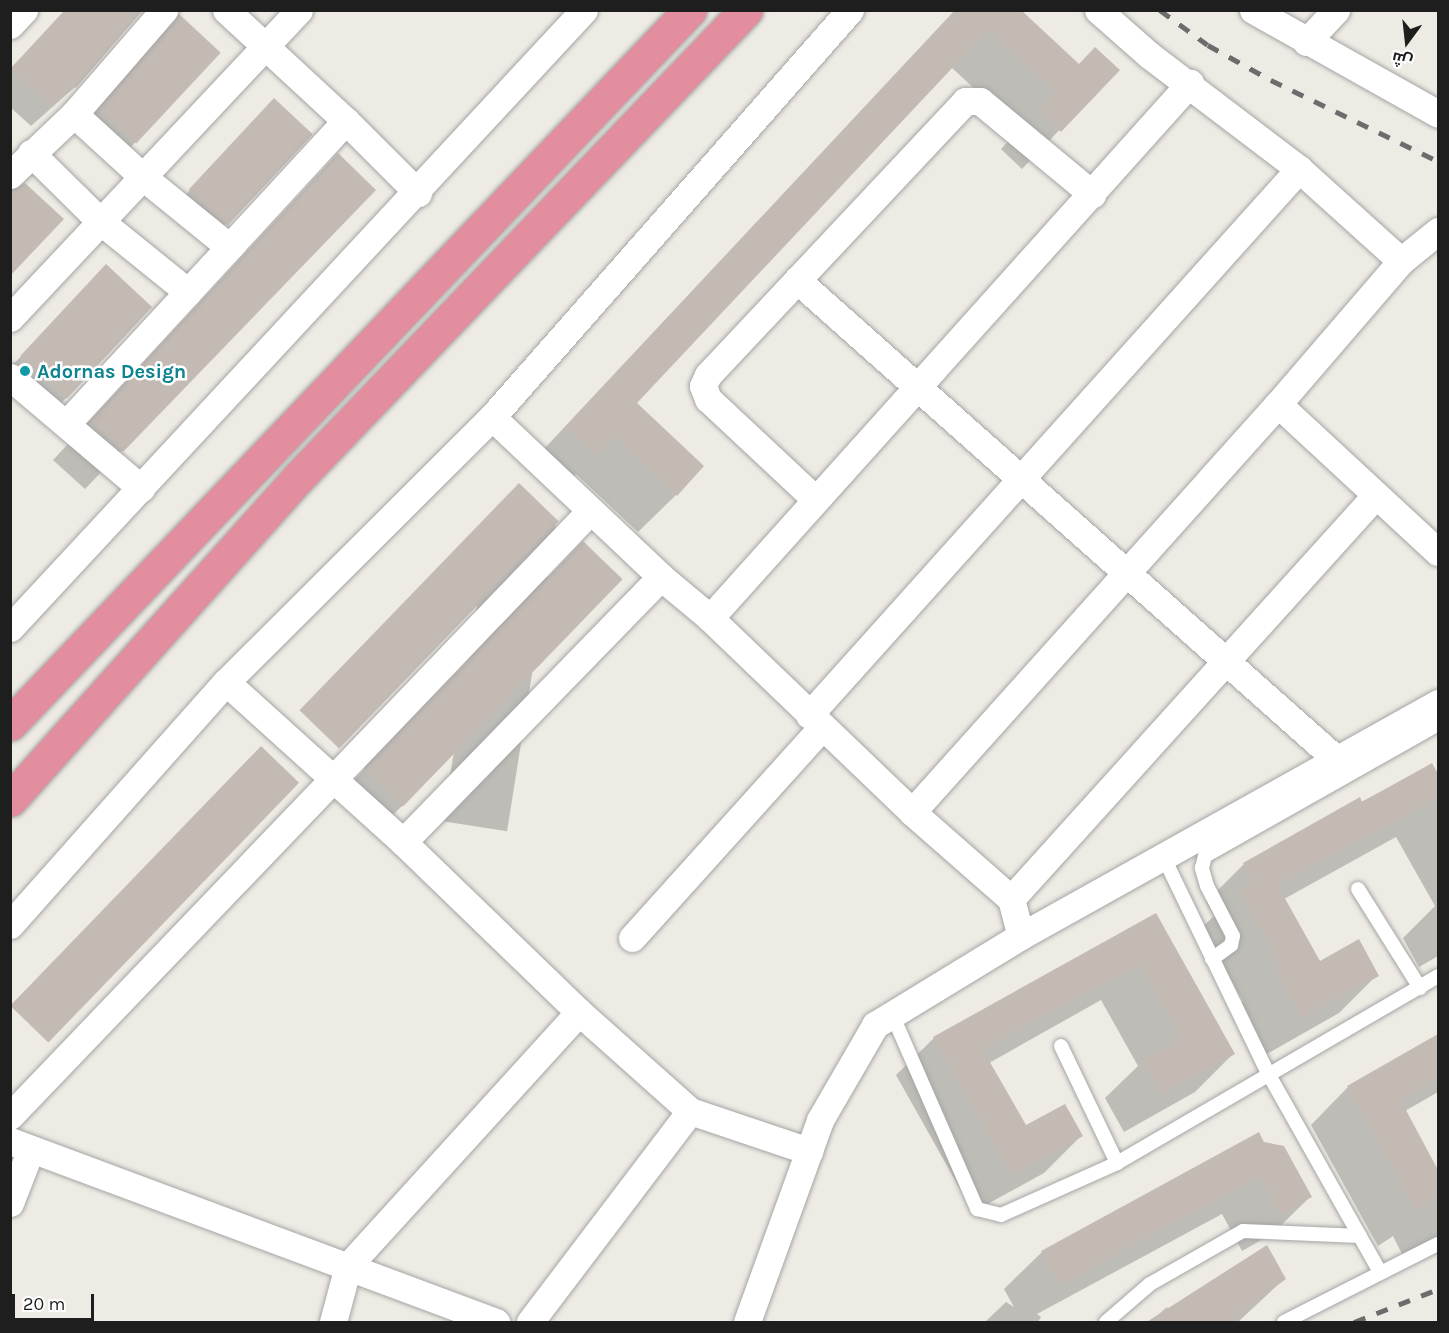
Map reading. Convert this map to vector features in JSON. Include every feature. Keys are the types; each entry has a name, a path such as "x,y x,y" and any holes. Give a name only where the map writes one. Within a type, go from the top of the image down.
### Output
{"highway":[{"path":"10,724 690,10"},
{"path":"10,800 297,479 746,10"}],"street":[{"path":"10,25 24,10"},
{"path":"10,175 74,114 164,10"},
{"path":"226,10 267,45 346,120 418,194"},
{"path":"10,318 299,10"},
{"path":"10,628 418,194 584,10"},
{"path":"10,925 226,682 492,417 850,10"},
{"path":"1098,10 1149,55 1190,83 1299,169 1401,261"},
{"path":"1253,10 1306,42 1438,114"},
{"path":"1306,42 1336,10"},
{"path":"711,618 815,499 920,386 1190,83"},
{"path":"815,499 708,399 703,386 708,375 964,101 972,99 1092,194"},
{"path":"74,114 143,177 229,247"},
{"path":"67,423 346,120"},
{"path":"31,153 100,221 188,292"},
{"path":"632,938 1024,479 1299,169"},
{"path":"912,812 1124,572 1278,404 1401,261 1438,231"},
{"path":"797,280 920,386 1224,662 1336,759"},
{"path":"10,377 141,488"},
{"path":"1278,404 1438,552"},
{"path":"492,417 661,578 711,618 912,812 1011,899 1021,936"},
{"path":"1011,899 1375,496"},
{"path":"10,1116 332,777 590,511"},
{"path":"403,842 661,578"},
{"path":"226,682 403,842 579,1011 690,1111 809,1151"},
{"path":"747,1323 820,1120 874,1025 1021,936 1438,703"},
{"path":"333,1323 348,1266 579,1011"},
{"path":"530,1323 690,1111"},
{"path":"10,1203 21,1145 348,1266 482,1320"}],"lane":[{"path":"1212,959 1231,945 1233,936 1207,886 1202,868 1205,856 1438,724"},
{"path":"1163,856 1269,1075 1380,1272"},
{"path":"1358,889 1420,988"},
{"path":"892,1014 977,1209 1001,1215 1117,1163 1438,976"},
{"path":"1062,1046 1117,1163"},
{"path":"1106,1323 1150,1284 1243,1231 1360,1236"},
{"path":"1284,1323 1438,1244"}],"building":[{"path":"65,10 143,10 76,88 72,85 52,107 10,69"},
{"path":"956,10 1021,10 1079,64 1095,47 1120,70 1061,132 1038,110 1055,92 988,30 637,403 704,466 677,496 614,437 596,456 565,427"},
{"path":"179,14 221,53 136,144 94,105"},
{"path":"274,98 313,134 228,226 189,189"},
{"path":"338,153 376,190 123,452 90,421"},
{"path":"25,183 64,219 10,276 10,190"},
{"path":"106,264 152,307 67,398 21,355"},
{"path":"519,483 559,521 339,749 299,710"},
{"path":"583,541 623,579 403,807 363,768"},
{"path":"261,746 299,783 48,1042 10,1006"},
{"path":"1432,763 1438,774 1438,797 1278,886 1320,961 1359,939 1379,976 1303,1018 1275,969 1279,963 1238,889 1253,881 1243,863 1360,797 1362,802"},
{"path":"1156,913 1235,1054 1162,1095 1142,1059 1181,1038 1139,964 983,1050 1026,1125 1065,1104 1083,1136 1012,1176 933,1037"},
{"path":"1438,1034 1438,1077 1400,1099 1438,1170 1438,1195 1416,1210 1347,1086"},
{"path":"1259,1132 1264,1142 1284,1146 1312,1197 1280,1214 1260,1177 1060,1285 1041,1251"},
{"path":"1267,1245 1286,1279 1226,1323 1145,1323"}],"railway":[{"path":"1160,10 1208,45 1271,80 1438,161"},
{"path":"1354,1322 1438,1289"}],"place":[{"name":"Adornas Design","path":"25,371"}]}
